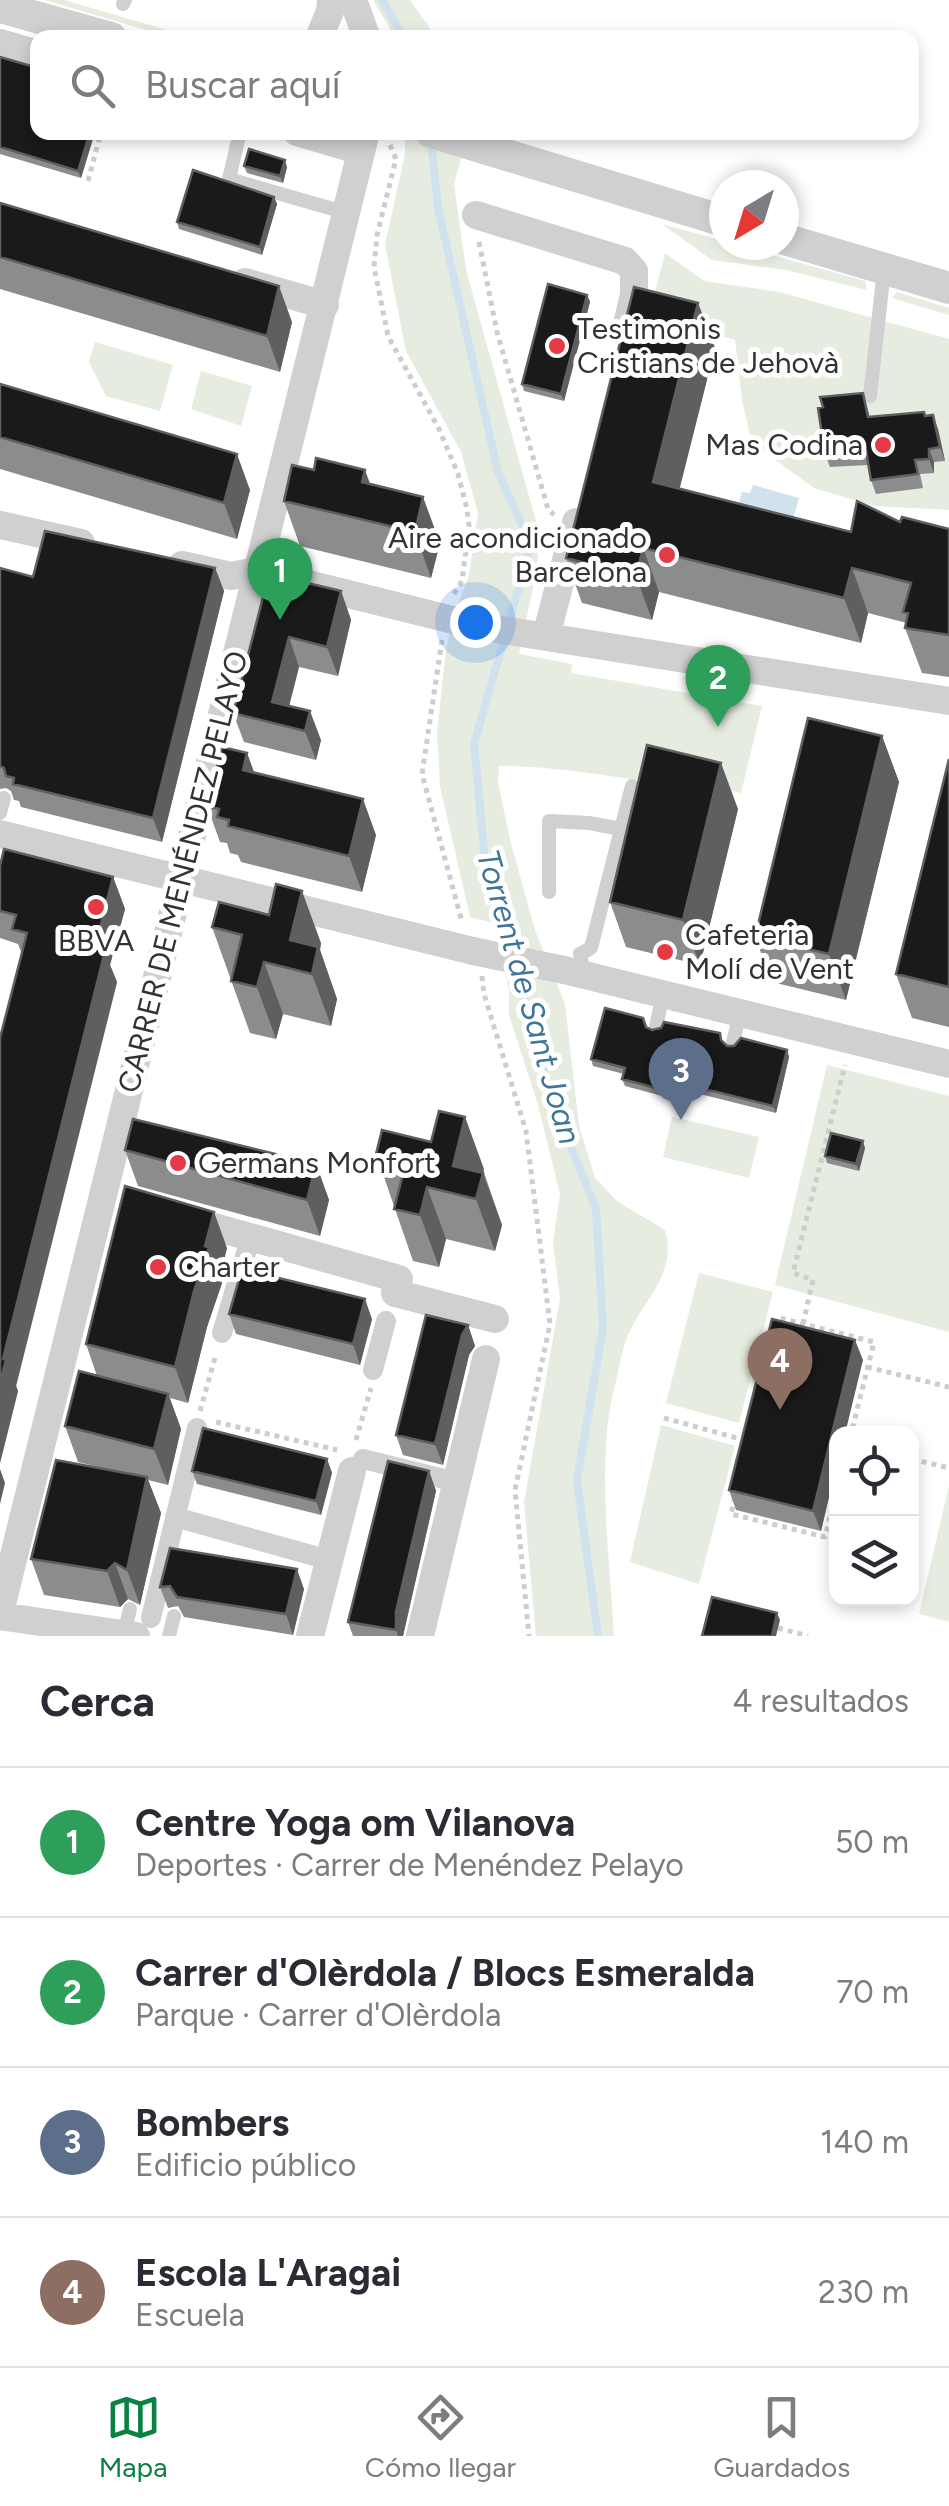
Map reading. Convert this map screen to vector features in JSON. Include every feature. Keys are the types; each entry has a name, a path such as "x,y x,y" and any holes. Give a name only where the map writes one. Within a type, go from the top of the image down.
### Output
{"street":[{"path":"322,30 331,0"},
{"path":"352,0 364,30"},
{"path":"0,7 82,30"},
{"path":"0,43 30,52"},
{"path":"457,140 709,216"},
{"name":"CARRER DE MENÉNDEZ PELAYO","path":"0,1614 64,1386 103,1194 256,571 348,213 373,141"},
{"path":"476,215 625,261 634,271 634,295 620,350"},
{"path":"799,244 949,288"},
{"path":"220,274 325,305"},
{"path":"536,635 582,496"},
{"path":"0,524 110,549"},
{"path":"148,558 231,576 256,571 449,619 536,635 949,701"},
{"path":"0,834 949,1064"},
{"path":"103,1194 130,1204"},
{"path":"165,1213 399,1279 395,1293 494,1319"},
{"path":"222,1333 252,1236"},
{"path":"373,1370 386,1321"},
{"path":"420,1636 486,1358"},
{"path":"0,1614 135,1624 176,1518 197,1428"},
{"path":"310,1636 358,1465 456,1482"},
{"path":"176,1518 329,1560"}],"lane":[{"path":"238,140 229,179 348,213"},
{"path":"870,396 884,269"},
{"path":"574,972 580,954 590,948 632,786"},
{"path":"0,813 4,798"},
{"path":"549,892 548,821 621,829"},
{"path":"656,1027 663,994"},
{"path":"732,1043 740,1012"},
{"path":"170,1636 174,1616"}],"path":[{"path":"88,180 99,140"},
{"path":"373,141 390,148 396,159 377,236 374,267 388,336 439,429 468,509 462,581 449,619 422,774 462,923"},
{"path":"476,215 497,332 548,510 556,517"},
{"path":"476,951 473,966 482,975 484,994 526,1131 550,1324 515,1490 528,1636"},
{"path":"803,1324 812,1280 793,1274 845,1065"},
{"path":"776,1336 780,1318 874,1342 852,1426"},
{"path":"222,1333 198,1418 352,1454 373,1370"},
{"path":"868,1367 949,1387"},
{"path":"664,1418 751,1442 753,1424"},
{"path":"919,1460 949,1468"},
{"path":"736,1496 731,1514 825,1538 830,1516"},
{"path":"778,1628 808,1636"}],"shaded area":[{"path":"45,0 64,0 167,30 146,30"},
{"path":"373,0 410,0 431,30 391,30"},
{"path":"405,140 466,140 454,184 466,270 539,532 537,569 519,654 572,664 571,673 762,706 741,793 558,769 499,766 498,782 510,840 535,930 565,1004 579,1126 595,1178 618,1202 665,1230 668,1245 659,1282 626,1341 610,1410 605,1474 614,1636 536,1636 524,1502 560,1299 553,1242 560,1194 538,1105 509,1015 509,989 493,923 470,917 440,786 437,733 446,649 469,575 478,513 461,452 406,351 385,245"},
{"path":"662,224 709,237 709,258"},
{"path":"665,253 704,281 779,292 949,339 949,510 874,506 814,488 752,443 735,340 649,315"},
{"path":"712,260 790,260 865,281 867,290 786,270"},
{"path":"897,292 949,308 949,315 892,298"},
{"path":"95,342 173,365 160,411 106,396 89,362"},
{"path":"201,371 252,386 241,426 191,409"},
{"path":"827,1065 949,1096 949,1332 775,1285"},
{"path":"672,1117 759,1137 749,1178 663,1157"},
{"path":"699,1273 773,1292 739,1423 666,1403"},
{"path":"661,1425 735,1446 699,1584 630,1562"},
{"path":"949,1486 949,1622 919,1614"}],"water":[{"path":"753,485 799,498 791,527 736,512 742,492 750,493"}],"building":[{"path":"0,57 30,66 30,140 88,140 78,171 0,147"},
{"path":"249,149 285,160 280,176 244,166"},
{"path":"193,170 274,197 260,247 177,222"},
{"path":"0,203 279,286 267,336 0,257"},
{"name":"Testimonis Cristians de Jehovà","path":"548,284 587,295 561,394 522,384"},
{"path":"634,287 698,303 653,482 851,532 857,501 900,522 902,517 949,529 949,635 905,628 908,613 903,612 911,583 852,568 844,598 643,548 636,576 566,558"},
{"path":"0,384 237,454 224,503 0,437"},
{"name":"Mas Codina","path":"863,393 868,417 924,412 925,416 933,415 940,447 929,449 929,459 915,460 918,474 871,480 866,451 825,454 820,397"},
{"path":"316,458 365,470 362,482 423,497 415,532 284,501 292,465 314,470"},
{"path":"45,531 215,568 153,818 13,784 14,778 6,776 0,766 0,568 33,577"},
{"path":"269,574 341,591 327,647 289,637 272,702 310,711 305,731 233,713"},
{"path":"808,718 882,736 829,954 755,937"},
{"path":"647,745 721,763 683,920 610,902"},
{"path":"222,747 247,753 243,770 363,799 349,856 228,826 229,820 217,817 219,809 207,806"},
{"path":"949,759 949,987 896,974"},
{"path":"4,849 113,877 95,948 105,951 0,1384 0,1038 27,933 12,929 16,915 0,911"},
{"path":"276,884 302,891 290,940 318,947 312,974 264,962 257,987 231,981 242,935 212,927 219,902 269,915"},
{"path":"605,1008 643,1018 652,1030 661,1028 664,1022 720,1033 727,1046 734,1046 741,1038 787,1050 773,1106 681,1083 679,1094 622,1079 625,1068 591,1059"},
{"path":"439,1111 465,1117 453,1166 483,1173 476,1199 427,1187 420,1215 394,1209 406,1162 376,1154 382,1130 431,1142"},
{"path":"133,1119 316,1164 307,1200 125,1150"},
{"path":"831,1133 863,1141 856,1164 825,1156"},
{"path":"125,1186 214,1212 205,1246 209,1248 175,1367 86,1344"},
{"path":"242,1269 365,1299 353,1344 229,1314"},
{"path":"426,1315 468,1325 462,1335 435,1444 396,1435"},
{"path":"772,1319 855,1340 834,1426 829,1426 829,1446 813,1511 729,1490"},
{"path":"79,1371 168,1394 154,1449 65,1426"},
{"path":"203,1428 327,1459 316,1501 192,1471"},
{"path":"56,1460 147,1477 127,1570 115,1563 107,1571 31,1559"},
{"path":"388,1461 429,1471 396,1612 396,1630 348,1622"},
{"path":"170,1548 297,1569 286,1614 177,1597 170,1586 160,1587"},
{"path":"712,1597 777,1613 772,1636 702,1636"}],"waterway":[{"name":"Torrent de Sant Joan","path":"382,0 399,30"},
{"name":"Torrent de Sant Joan","path":"431,142 438,208 498,472 531,545 474,744 484,850 511,952"},
{"name":"Torrent de Sant Joan","path":"515,965 551,1098 596,1209 603,1327 577,1481 598,1636"}],"place":[{"name":"Testimonis Cristians de Jehovà","path":"557,346"},
{"name":"Mas Codina","path":"883,445"},
{"name":"Aire acondicionado Barcelona","path":"667,555"},
{"name":"Centre Yoga om Vilanova","path":"280,620"},
{"name":"Carrer d'Olèrdola / Blocs Esmeralda","path":"718,727"},
{"name":"BBVA","path":"96,907"},
{"name":"Cafeteria Molí de Vent","path":"665,952"},
{"name":"Bombers","path":"681,1120"},
{"name":"Germans Monfort","path":"178,1163"},
{"name":"Charter","path":"158,1267"},
{"name":"Escola L'Aragai","path":"780,1410"}]}
